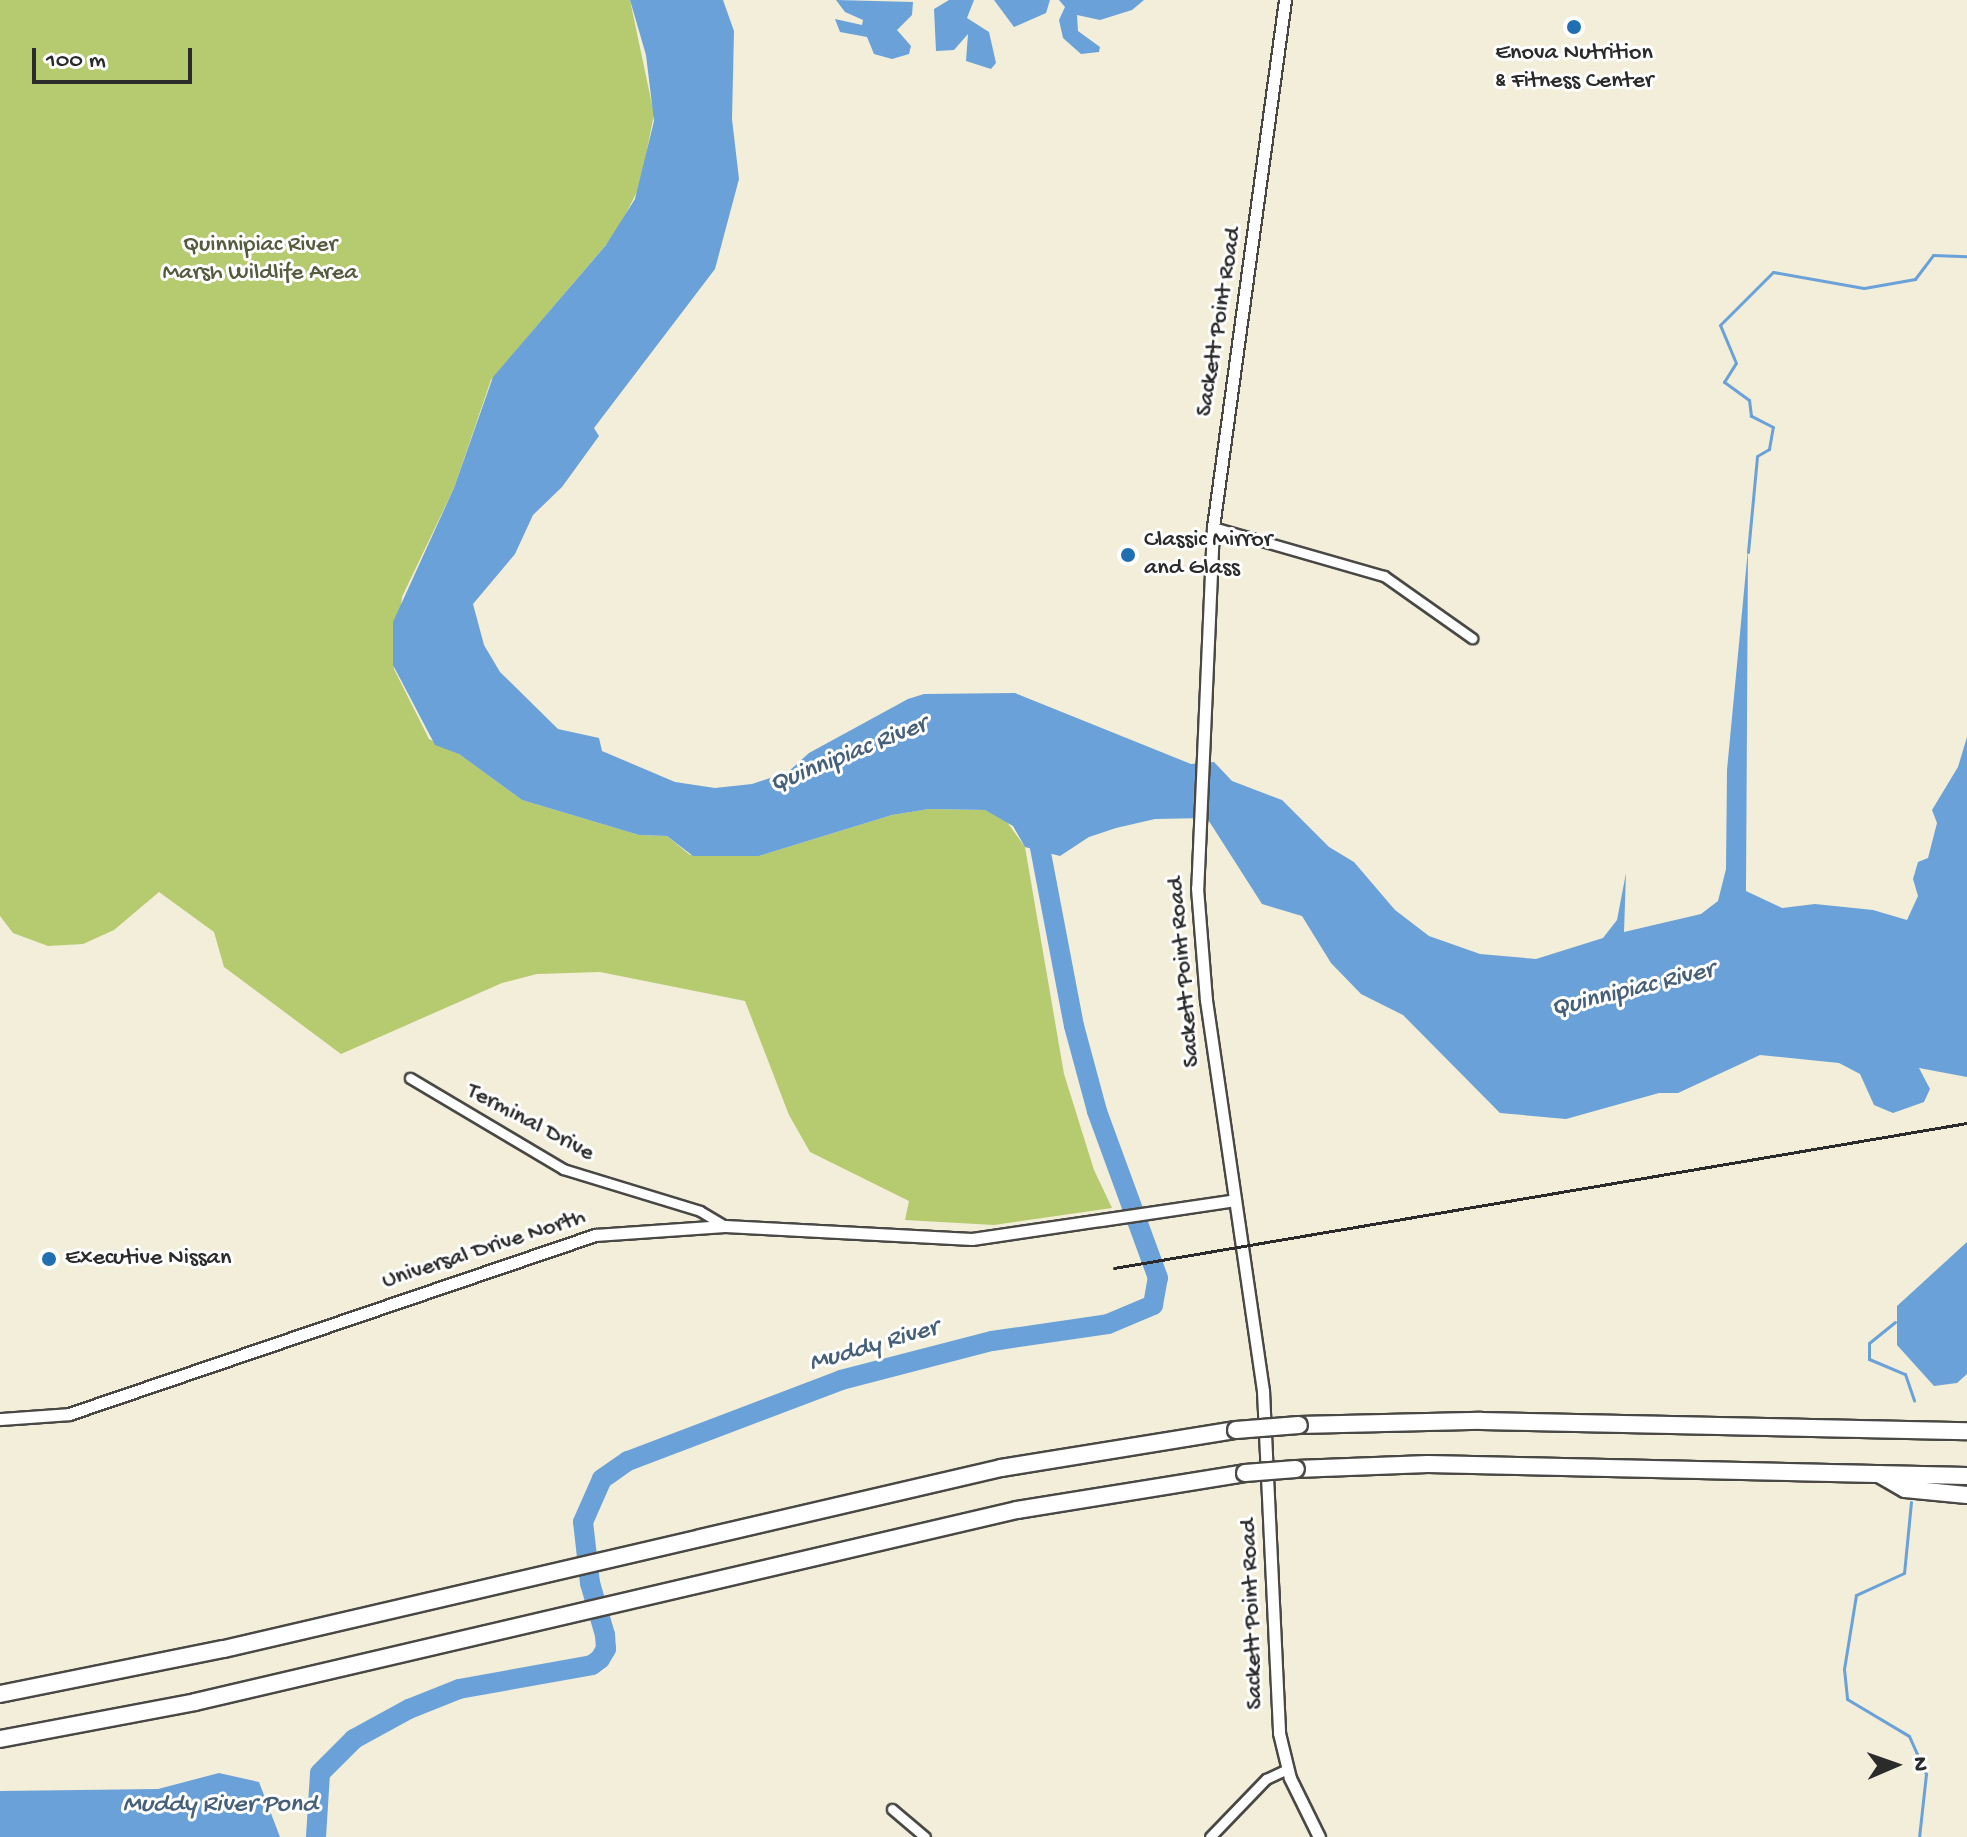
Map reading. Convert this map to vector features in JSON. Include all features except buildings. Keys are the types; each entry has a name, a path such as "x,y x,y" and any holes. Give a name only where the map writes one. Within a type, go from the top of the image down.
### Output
{"highway":[{"path":"0,1694 162,1663 1049,1458 1236,1430 1299,1425 1481,1421 1967,1431"},
{"path":"0,1739 155,1710 1058,1502 1245,1473 1428,1464 1967,1476"},
{"path":"1879,1474 1905,1489 1967,1495"}],"street":[{"name":"Sackett Point Road","path":"1285,0 1213,527 1198,818 1201,960 1263,1391 1278,1716 1287,1769 1319,1837"},
{"path":"1213,527 1384,576 1472,638"},
{"name":"Terminal Drive","path":"410,1078 563,1169 700,1211 725,1226"},
{"name":"Universal Drive North","path":"0,1419 69,1414 595,1235 725,1226 972,1239 1235,1200"},
{"path":"1210,1837 1266,1779 1287,1769"},
{"path":"892,1809 925,1837"}],"green space":[{"name":"Quinnipiac River Marsh Wildlife Area","path":"0,0 630,0 654,114 640,186 616,233 491,380 454,488 402,597 394,669 429,739 459,754 522,800 639,835 667,836 690,855 759,856 892,815 929,809 985,810 1007,822 1025,847 1064,1074 1094,1170 1112,1208 994,1225 905,1220 909,1201 810,1152 789,1115 745,1001 600,972 537,974 502,983 341,1054 224,967 214,932 159,892 114,930 83,944 48,946 13,933 0,916"}],"water":[{"name":"Quinnipiac River","path":"630,0 723,0 734,31 732,119 739,179 715,269 594,428 599,436 562,487 533,515 515,554 473,604 484,645 500,672 558,729 599,738 602,751 675,782 715,788 752,784 788,772 809,753 908,699 924,694 1015,693 1191,764 1214,762 1232,781 1282,800 1329,847 1354,862 1395,910 1429,936 1480,954 1536,959 1603,938 1617,920 1626,873 1624,932 1701,914 1718,901 1726,869 1727,770 1748,549 1746,891 1782,908 1815,904 1873,910 1907,920 1918,896 1913,879 1918,862 1928,858 1937,823 1932,810 1958,767 1967,737 1967,1077 1919,1068 1930,1089 1924,1102 1893,1113 1874,1105 1860,1074 1839,1063 1760,1055 1678,1093 1659,1093 1566,1119 1500,1113 1403,1015 1361,994 1331,963 1302,916 1262,904 1207,818 1155,819 1116,828 1089,837 1060,856 1025,847 1013,826 985,810 929,809 892,815 759,856 693,856 667,836 639,835 522,800 459,754 435,745 393,665 393,622 454,488 493,377 606,245 635,199 654,121 646,55"},
{"path":"836,0 913,2 912,15 897,30 911,46 909,54 892,59 874,54 867,37 840,32 835,19 862,25 863,20 845,12"},
{"path":"949,0 974,0 967,18 989,32 996,63 991,69 966,61 968,34 954,50 936,51 934,9"},
{"path":"994,0 1050,0 1046,13 1014,27"},
{"path":"1059,0 1144,0 1132,10 1100,20 1077,15 1078,31 1100,47 1099,52 1081,54 1063,38 1059,20 1065,7"},
{"path":"1967,1242 1967,1374 1957,1383 1934,1386 1897,1345 1897,1306"},
{"name":"Muddy River Pond","path":"219,1773 259,1782 280,1837 0,1837 0,1791 158,1789"}],"waterway":[{"path":"1748,552 1757,456 1769,449 1773,427 1751,416 1749,400 1724,382 1736,363 1720,325 1773,272 1864,288 1915,279 1933,255 1967,256"},
{"name":"Muddy River","path":"316,1837 320,1773 354,1739 409,1709 459,1689 592,1665 600,1659 606,1649 605,1635 590,1583 583,1522 602,1479 628,1461 841,1380 992,1341 1108,1324 1153,1305 1158,1278 1097,1111 1074,1026 1036,826"},
{"path":"1895,1322 1869,1343 1869,1359 1905,1374 1914,1400"},
{"path":"1911,1502 1904,1573 1856,1595 1844,1669 1847,1699 1909,1736 1926,1774 1919,1837"}],"railway":[{"path":"1114,1268 1967,1123"}],"place":[{"name":"Enova Nutrition & Fitness Center","path":"1574,27"},
{"name":"Classic Mirror and Glass","path":"1128,555"},
{"name":"Executive Nissan","path":"49,1259"}]}
